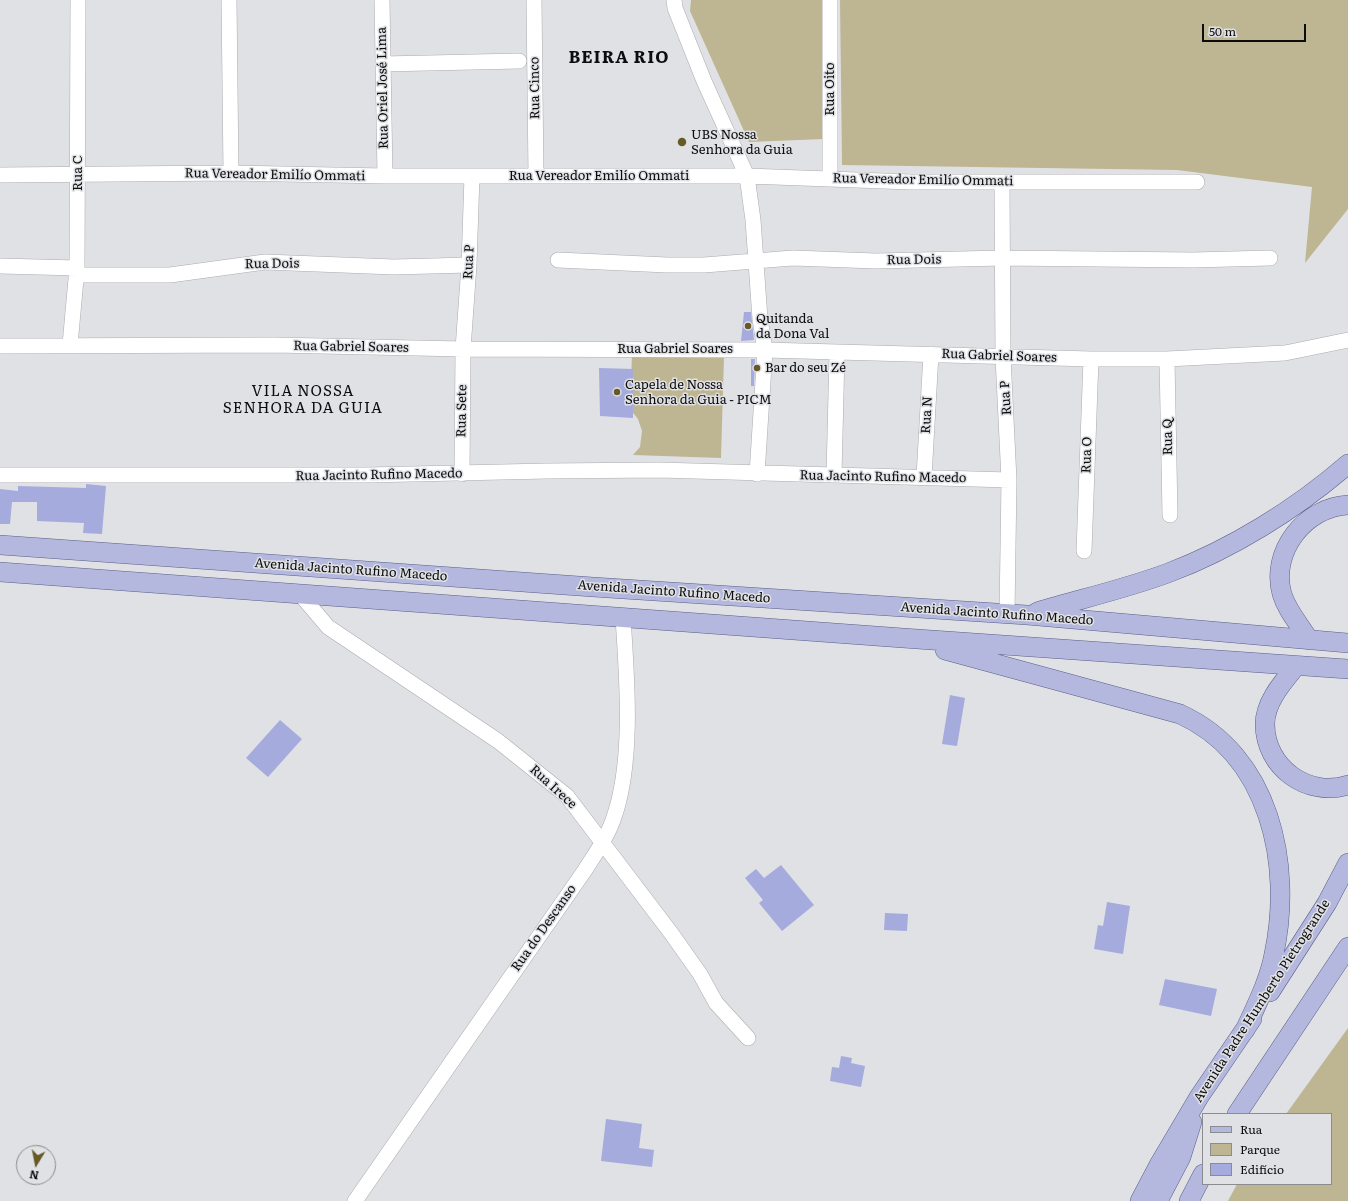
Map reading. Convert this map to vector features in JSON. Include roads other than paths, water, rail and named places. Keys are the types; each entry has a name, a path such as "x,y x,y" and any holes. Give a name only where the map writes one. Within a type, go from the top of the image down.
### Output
{"main road":[{"path":"1027,615 1133,585 1168,573 1212,553 1305,499 1348,464"},
{"path":"1309,640 1288,608 1282,595 1280,568 1282,554 1300,528 1314,517 1327,510 1348,505"},
{"name":"Avenida Jacinto Rufino Macedo","path":"0,545 768,599 1027,615 1348,644"},
{"path":"0,572 1348,669"},
{"path":"506,609 497,604 492,598 495,589 502,587 536,590 593,587"},
{"path":"688,622 739,616 783,617 785,613 783,609 768,599"},
{"path":"903,638 1180,714 1198,722 1222,741 1244,766 1262,801 1275,839 1280,864 1281,898 1274,954 1268,977 1245,1030"},
{"path":"1296,666 1281,685 1268,710 1265,724 1267,739 1273,757 1279,766 1290,776 1301,782 1333,788 1348,785"},
{"name":"Avenida Padre Humberto Pietrogrande","path":"1140,1201 1160,1163 1200,1096 1245,1030 1327,903 1348,863"},
{"path":"1238,1113 1348,947"},
{"path":"1158,1201 1181,1157 1200,1096"},
{"path":"1189,1201 1202,1176"}],"street":[{"name":"Rua C","path":"70,345 76,272 78,175 78,0"},
{"path":"229,0 231,173"},
{"name":"Rua Oriel José Lima","path":"382,0 384,176"},
{"name":"Rua Cinco","path":"534,0 536,176"},
{"path":"674,0 675,8 704,81 747,176 751,200 757,260 759,306 765,350 757,474"},
{"name":"Rua Oito","path":"830,0 830,178"},
{"path":"383,64 519,61"},
{"name":"Rua Vereador Emilío Ommati","path":"0,175 231,173 384,176 747,176 911,182 1197,182"},
{"name":"Rua P","path":"463,348 469,265 472,176"},
{"name":"Rua P","path":"1002,182 1003,357 1009,480 1007,614"},
{"name":"Rua Dois","path":"558,260 667,265 704,265 793,258 876,261 1002,258 1186,260 1270,258"},
{"name":"Rua Dois","path":"0,266 76,272 170,275 265,262 394,267 469,265"},
{"name":"Rua Gabriel Soares","path":"0,346 70,345 765,350 1091,359 1167,359 1285,353 1348,340"},
{"name":"Rua Sete","path":"462,474 463,348"},
{"path":"834,475 837,353"},
{"name":"Rua N","path":"924,477 931,354"},
{"name":"Rua O","path":"1084,550 1091,359"},
{"name":"Rua Q","path":"1167,359 1170,514"},
{"name":"Rua Jacinto Rufino Macedo","path":"0,475 202,476 462,474 597,470 1009,480"},
{"name":"Rua Irece","path":"300,594 328,627 498,741 567,796 636,884 691,961 716,1003 748,1038"},
{"name":"Rua do Descanso","path":"354,1201 585,870 613,820 621,793 627,722 626,663 623,618"}],"place":[{"name":"UBS Nossa Senhora da Guia","path":"682,142"},
{"name":"Quitanda da Dona Val","path":"748,326"},
{"name":"Bar do seu Zé","path":"757,368"},
{"name":"Capela de Nossa Senhora da Guia - PICM","path":"617,392"}],"district":[{"name":"BEIRA RIO","path":"619,58"},
{"name":"VILA NOSSA SENHORA DA GUIA","path":"303,400"}]}
